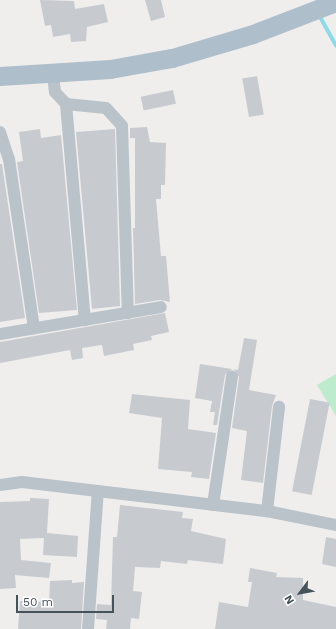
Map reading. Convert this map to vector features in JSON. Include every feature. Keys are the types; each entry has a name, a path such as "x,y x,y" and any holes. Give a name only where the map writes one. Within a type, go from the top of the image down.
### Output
{"main road":[{"path":"0,76 53,74 110,69 172,58 321,9"}],"street":[{"path":"53,74 55,92 66,104 84,320"},
{"path":"66,104 106,108 122,126 128,313"},
{"path":"0,132 9,159 34,328"},
{"path":"0,334 161,307"},
{"path":"213,505 232,376"},
{"path":"267,511 279,407"},
{"path":"0,485 22,482 267,511 336,525"},
{"path":"88,629 98,491"}],"green space":[{"path":"336,374 336,416 317,385"}],"building":[{"path":"40,0 74,1 75,9 104,4 108,22 87,27 86,41 71,42 70,34 53,37 51,25 45,26"},
{"path":"145,0 161,0 165,17 151,21"},
{"path":"257,76 264,114 249,117 242,79"},
{"path":"173,90 176,104 144,111 141,97"},
{"path":"147,127 150,142 166,143 165,185 161,185 161,199 156,199 161,256 166,256 170,302 160,300 135,304 133,228 135,228 135,138 130,138 130,128"},
{"path":"40,129 41,138 61,135 77,310 39,313 17,162 23,161 19,132"},
{"path":"115,129 120,306 92,309 76,132"},
{"path":"0,164 2,164 25,318 0,322"},
{"path":"165,313 169,332 151,336 152,340 133,344 134,350 104,356 102,345 82,348 83,358 72,360 70,350 0,363 0,342"},
{"path":"244,338 257,340 249,390 276,395 272,406 263,483 241,480 247,431 232,428 239,377 234,369 238,370"},
{"path":"200,364 232,369 225,375 217,425 213,425 215,412 210,412 212,401 195,398"},
{"path":"132,394 190,400 188,429 216,433 209,479 191,477 192,472 158,469 162,418 129,413"},
{"path":"310,399 330,403 312,495 292,491"},
{"path":"30,498 49,499 47,533 78,536 77,557 43,555 44,538 20,539 21,560 51,563 49,578 15,575 16,588 0,589 0,502 30,501"},
{"path":"120,505 183,512 182,518 193,519 191,531 226,539 223,564 188,560 187,564 161,561 160,568 135,567 133,591 142,592 139,619 131,618 130,629 106,629 107,620 96,619 97,604 111,605 113,537 117,537"},
{"path":"326,537 336,539 336,567 322,564"},
{"path":"250,568 277,573 276,577 303,578 303,600 336,607 336,629 215,629 219,602 248,607 252,582 248,582"},
{"path":"72,580 72,583 84,582 81,629 18,629 20,601 49,602 50,581"}],"waterway":[{"path":"319,15 336,46"}]}
